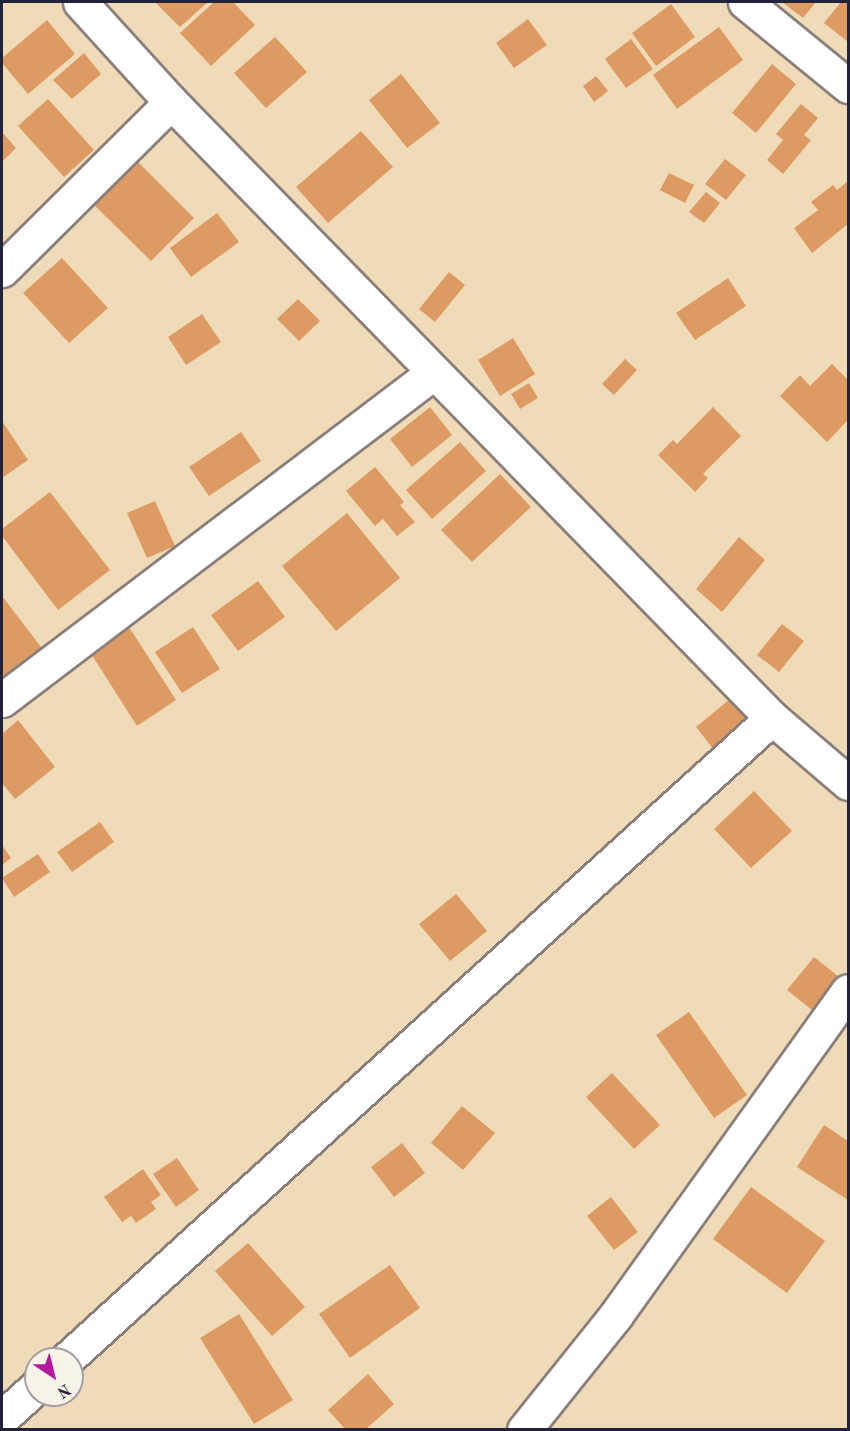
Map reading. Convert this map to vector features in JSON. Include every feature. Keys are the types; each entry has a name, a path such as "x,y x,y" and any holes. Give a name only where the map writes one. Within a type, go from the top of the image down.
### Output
{"street":[{"path":"80,2 171,102 772,718 849,783"},
{"path":"745,2 849,86"},
{"path":"2,270 171,102"},
{"path":"2,700 433,373"},
{"path":"80,1347 772,718"},
{"path":"524,1430 616,1315 849,991"},
{"path":"2,1418 24,1398"}],"building":[{"path":"155,2 208,2 180,27"},
{"path":"214,2 233,2 255,25 211,66 180,33"},
{"path":"782,2 816,2 803,18"},
{"path":"841,2 848,2 848,42 824,23"},
{"path":"671,4 695,37 656,66 632,33"},
{"path":"528,19 547,45 514,68 496,43"},
{"path":"47,20 75,54 28,94 2,63 2,58"},
{"path":"719,27 743,60 677,109 653,75"},
{"path":"275,37 307,72 266,108 234,73"},
{"path":"631,39 653,69 626,88 605,59"},
{"path":"84,53 101,74 72,99 53,80"},
{"path":"772,64 796,84 756,133 732,113"},
{"path":"401,74 440,123 407,148 369,100"},
{"path":"596,76 608,91 594,102 583,86"},
{"path":"48,99 94,150 64,177 18,126"},
{"path":"801,104 818,118 804,135 811,140 783,174 767,160 783,140 776,134"},
{"path":"361,131 393,167 328,223 296,187"},
{"path":"2,132 16,148 2,162"},
{"path":"131,155 194,218 151,261 88,199"},
{"path":"725,159 746,175 726,200 705,184"},
{"path":"669,173 694,185 685,203 660,190"},
{"path":"848,181 848,224 812,253 794,228 818,210 811,202 833,185 837,190"},
{"path":"706,192 720,203 704,223 689,212"},
{"path":"217,213 239,242 191,277 170,248"},
{"path":"62,258 108,308 69,343 23,293"},
{"path":"449,272 465,285 435,322 419,309"},
{"path":"728,278 746,306 695,340 676,313"},
{"path":"298,299 320,321 299,341 277,319"},
{"path":"202,314 221,342 186,365 168,337"},
{"path":"513,338 535,374 500,396 478,360"},
{"path":"625,359 637,370 614,395 602,384"},
{"path":"832,364 848,380 848,420 827,442 780,396 800,375 810,386"},
{"path":"529,383 538,398 520,409 511,394"},
{"path":"430,407 452,435 412,467 390,439"},
{"path":"713,407 741,436 703,474 708,478 695,492 658,455 673,440 677,444"},
{"path":"2,421 28,460 2,478"},
{"path":"241,432 261,461 209,496 189,467"},
{"path":"460,442 486,471 432,519 406,490"},
{"path":"375,467 404,502 400,505 415,522 397,536 383,519 375,526 346,491"},
{"path":"500,474 531,507 472,562 441,530"},
{"path":"50,492 110,570 58,610 2,536 2,529"},
{"path":"155,501 175,546 147,558 127,513"},
{"path":"347,513 400,578 336,631 282,566"},
{"path":"739,537 765,560 722,612 696,589"},
{"path":"258,581 285,617 238,651 211,615"},
{"path":"2,596 41,647 2,678"},
{"path":"782,624 804,641 779,672 757,655"},
{"path":"129,627 176,700 137,726 90,652"},
{"path":"193,627 220,669 182,693 155,652"},
{"path":"730,699 749,722 714,750 696,727"},
{"path":"18,720 55,767 15,799 2,783 2,734"},
{"path":"754,791 792,831 751,868 714,829"},
{"path":"100,822 114,842 72,872 57,852"},
{"path":"2,845 11,858 2,865"},
{"path":"38,854 50,872 14,897 2,878"},
{"path":"456,894 487,931 450,961 419,924"},
{"path":"814,957 843,980 817,1014 787,990"},
{"path":"689,1012 747,1095 714,1118 656,1035"},
{"path":"612,1073 660,1125 634,1149 586,1097"},
{"path":"462,1106 495,1133 463,1170 431,1143"},
{"path":"824,1125 848,1141 848,1200 797,1167"},
{"path":"402,1143 425,1173 394,1197 371,1167"},
{"path":"177,1158 199,1190 176,1207 153,1174"},
{"path":"143,1169 161,1195 151,1202 156,1209 136,1223 131,1216 122,1222 104,1197"},
{"path":"751,1187 825,1241 787,1293 713,1239"},
{"path":"611,1197 638,1232 614,1250 587,1216"},
{"path":"248,1243 305,1307 272,1336 215,1271"},
{"path":"390,1265 420,1308 350,1358 319,1314"},
{"path":"239,1314 293,1400 254,1424 200,1338"},
{"path":"368,1374 394,1404 365,1430 346,1430 328,1410"}]}
